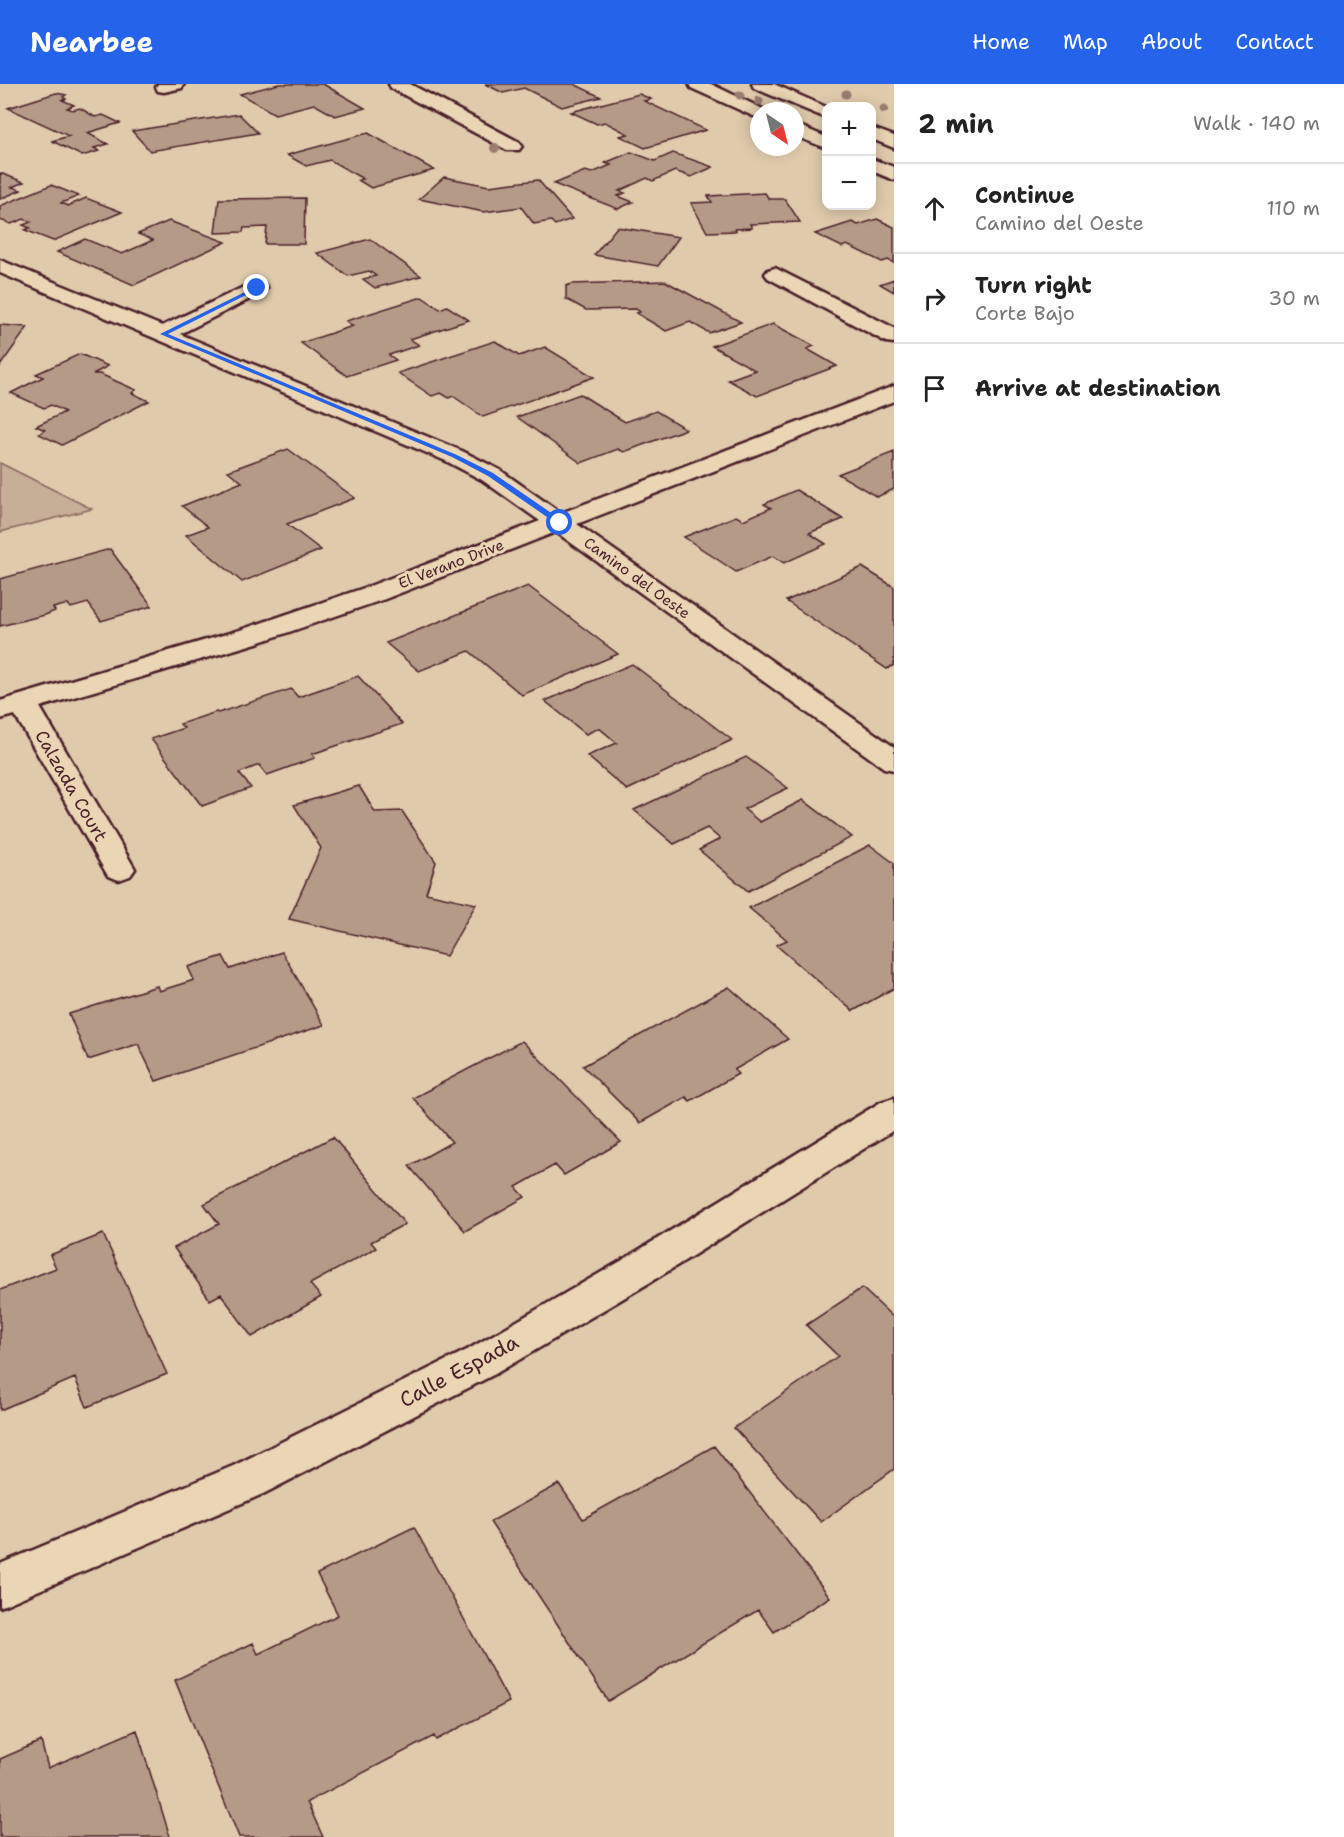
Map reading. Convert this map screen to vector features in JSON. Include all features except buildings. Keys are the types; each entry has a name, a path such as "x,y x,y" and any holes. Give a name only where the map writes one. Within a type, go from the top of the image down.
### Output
{"street":[{"path":"397,84 513,146"},
{"path":"697,84 750,108"},
{"path":"760,84 822,111"},
{"path":"804,133 822,141"},
{"path":"876,135 894,143"},
{"path":"876,166 894,174"},
{"name":"Camino del Oeste","path":"0,266 454,456 491,475 894,761"},
{"path":"775,274 894,337"},
{"path":"163,334 257,288"},
{"name":"El Verano Drive","path":"12,707 250,636 376,593 894,393"},
{"name":"Calzada Court","path":"12,707 119,869"},
{"name":"Calle Espada","path":"0,1586 248,1479 481,1362 635,1272 894,1112"}],"shaded area":[{"path":"0,463 92,509 0,532"}],"route":[{"path":"257,288 163,334 454,456 491,475 560,523"}]}
